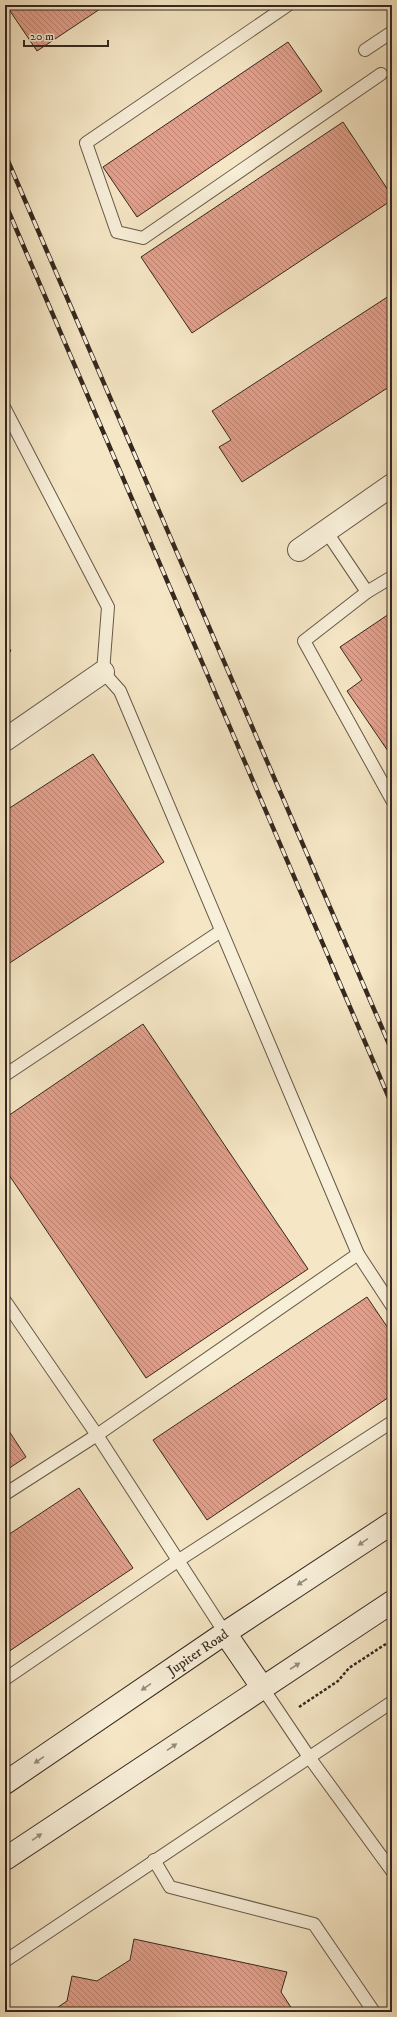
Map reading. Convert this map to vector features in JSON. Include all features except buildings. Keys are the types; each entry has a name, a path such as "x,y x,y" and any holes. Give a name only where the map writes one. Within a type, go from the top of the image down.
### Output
{"main road":[{"path":"299,550 392,485"},
{"path":"5,740 103,672"},
{"name":"Jupiter Road","path":"5,1783 225,1633 392,1523"},
{"path":"5,1859 392,1602"},
{"path":"225,1633 262,1687"}],"lane":[{"path":"288,5 86,143 117,232 143,238 381,74"},
{"path":"365,50 392,32"},
{"path":"5,409 108,607 103,672 120,691 358,1254 392,1306"},
{"path":"326,531 367,592"},
{"path":"392,577 367,592 304,641 392,800"},
{"path":"5,1076 221,931"},
{"path":"5,1494 97,1435 358,1254"},
{"path":"5,1301 97,1435 225,1633"},
{"path":"5,1679 179,1560 392,1422"},
{"path":"262,1687 309,1757 392,1871"},
{"path":"5,1961 392,1702"},
{"path":"154,1860 170,1887 314,1924 374,2012"}],"path":[{"path":"283,1718 338,1681 350,1668 392,1640"}],"railway":[{"path":"5,154 392,1051"},
{"path":"5,203 392,1105"}]}
